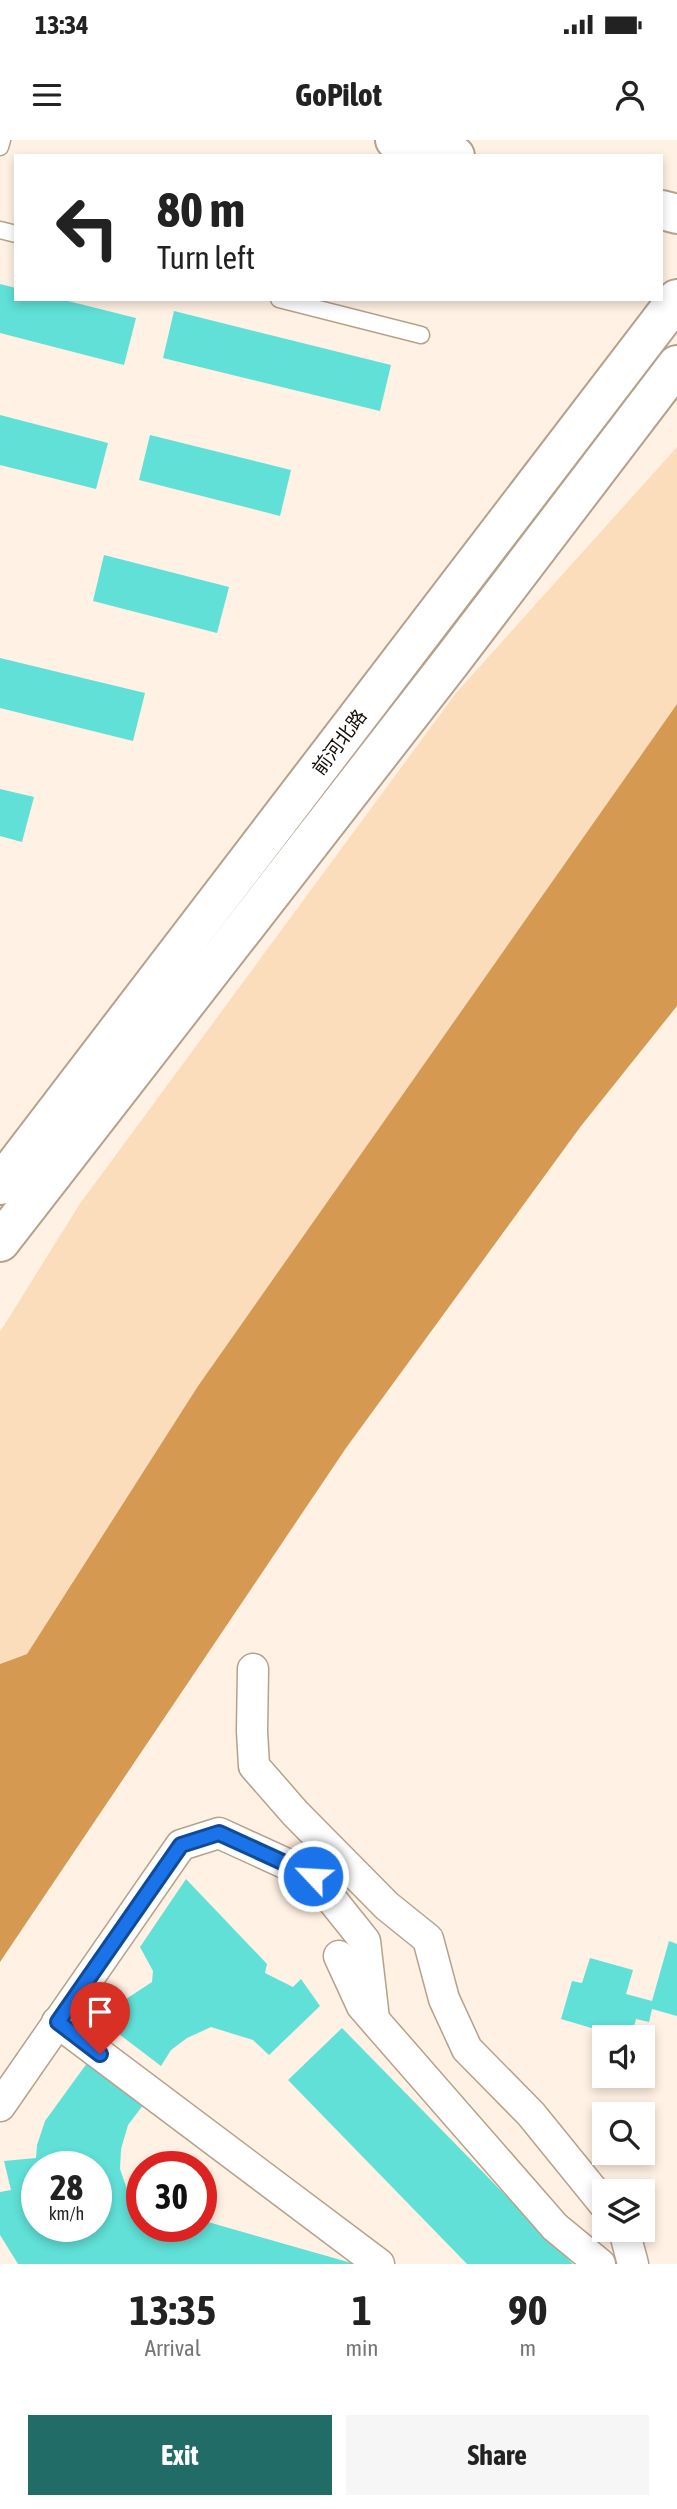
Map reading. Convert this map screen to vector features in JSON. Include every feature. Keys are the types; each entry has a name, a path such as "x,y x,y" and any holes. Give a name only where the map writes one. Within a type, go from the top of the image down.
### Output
{"main road":[{"path":"395,140 448,154"},
{"name":"前河北路","path":"0,1185 677,299"},
{"name":"前河北路","path":"0,1242 450,663 677,365"}],"street":[{"path":"254,1669 254,1766 295,1813 387,1906 428,1939 444,2000 467,2049 531,2114 592,2189"},
{"path":"0,2106 181,1845 219,1833 313,1876 365,1941 374,2019"},
{"path":"339,1956 362,2006 555,2227 600,2264"},
{"path":"57,2022 379,2264"},
{"path":"627,2242 633,2264"}],"lane":[{"path":"0,147 2,140"},
{"path":"287,301 421,335"}],"shaded area":[{"path":"677,447 677,704 198,1386 27,1654 0,1664 0,1332 79,1205 456,693"},
{"path":"677,704 677,1006 581,1126 346,1448 0,1962 0,1664 27,1654 198,1386"}],"building":[{"path":"0,284 14,288 14,301 68,301 136,318 124,365 0,333"},
{"path":"174,311 391,365 380,411 163,358"},
{"path":"0,415 108,443 96,489 0,465"},
{"path":"150,435 291,470 280,516 139,480"},
{"path":"104,555 229,587 217,633 93,601"},
{"path":"0,658 145,693 133,741 0,708"},
{"path":"0,789 34,797 22,842 0,836"},
{"path":"186,1879 267,1964 265,1973 293,1987 301,1979 320,2006 269,2055 253,2040 211,2027 187,2038 171,2050 161,2066 107,2025 123,2001 152,1982 153,1971 140,1947"},
{"path":"669,1941 677,1944 677,2016 652,2009 649,2022 636,2019 634,2025 592,2025 592,2028 561,2019 572,1981 582,1983 590,1958 633,1970 626,1994 652,2001"},
{"path":"342,2028 573,2264 467,2264 288,2080"},
{"path":"90,2059 147,2100 128,2125 121,2149 120,2169 126,2186 126,2242 217,2242 217,2225 355,2264 18,2264 0,2235 0,2192 11,2190 4,2161 21,2159 21,2242 112,2242 112,2151 37,2151 45,2121"}],"route":[{"path":"100,2054 58,2022 181,1845 219,1833 313,1876"}]}
